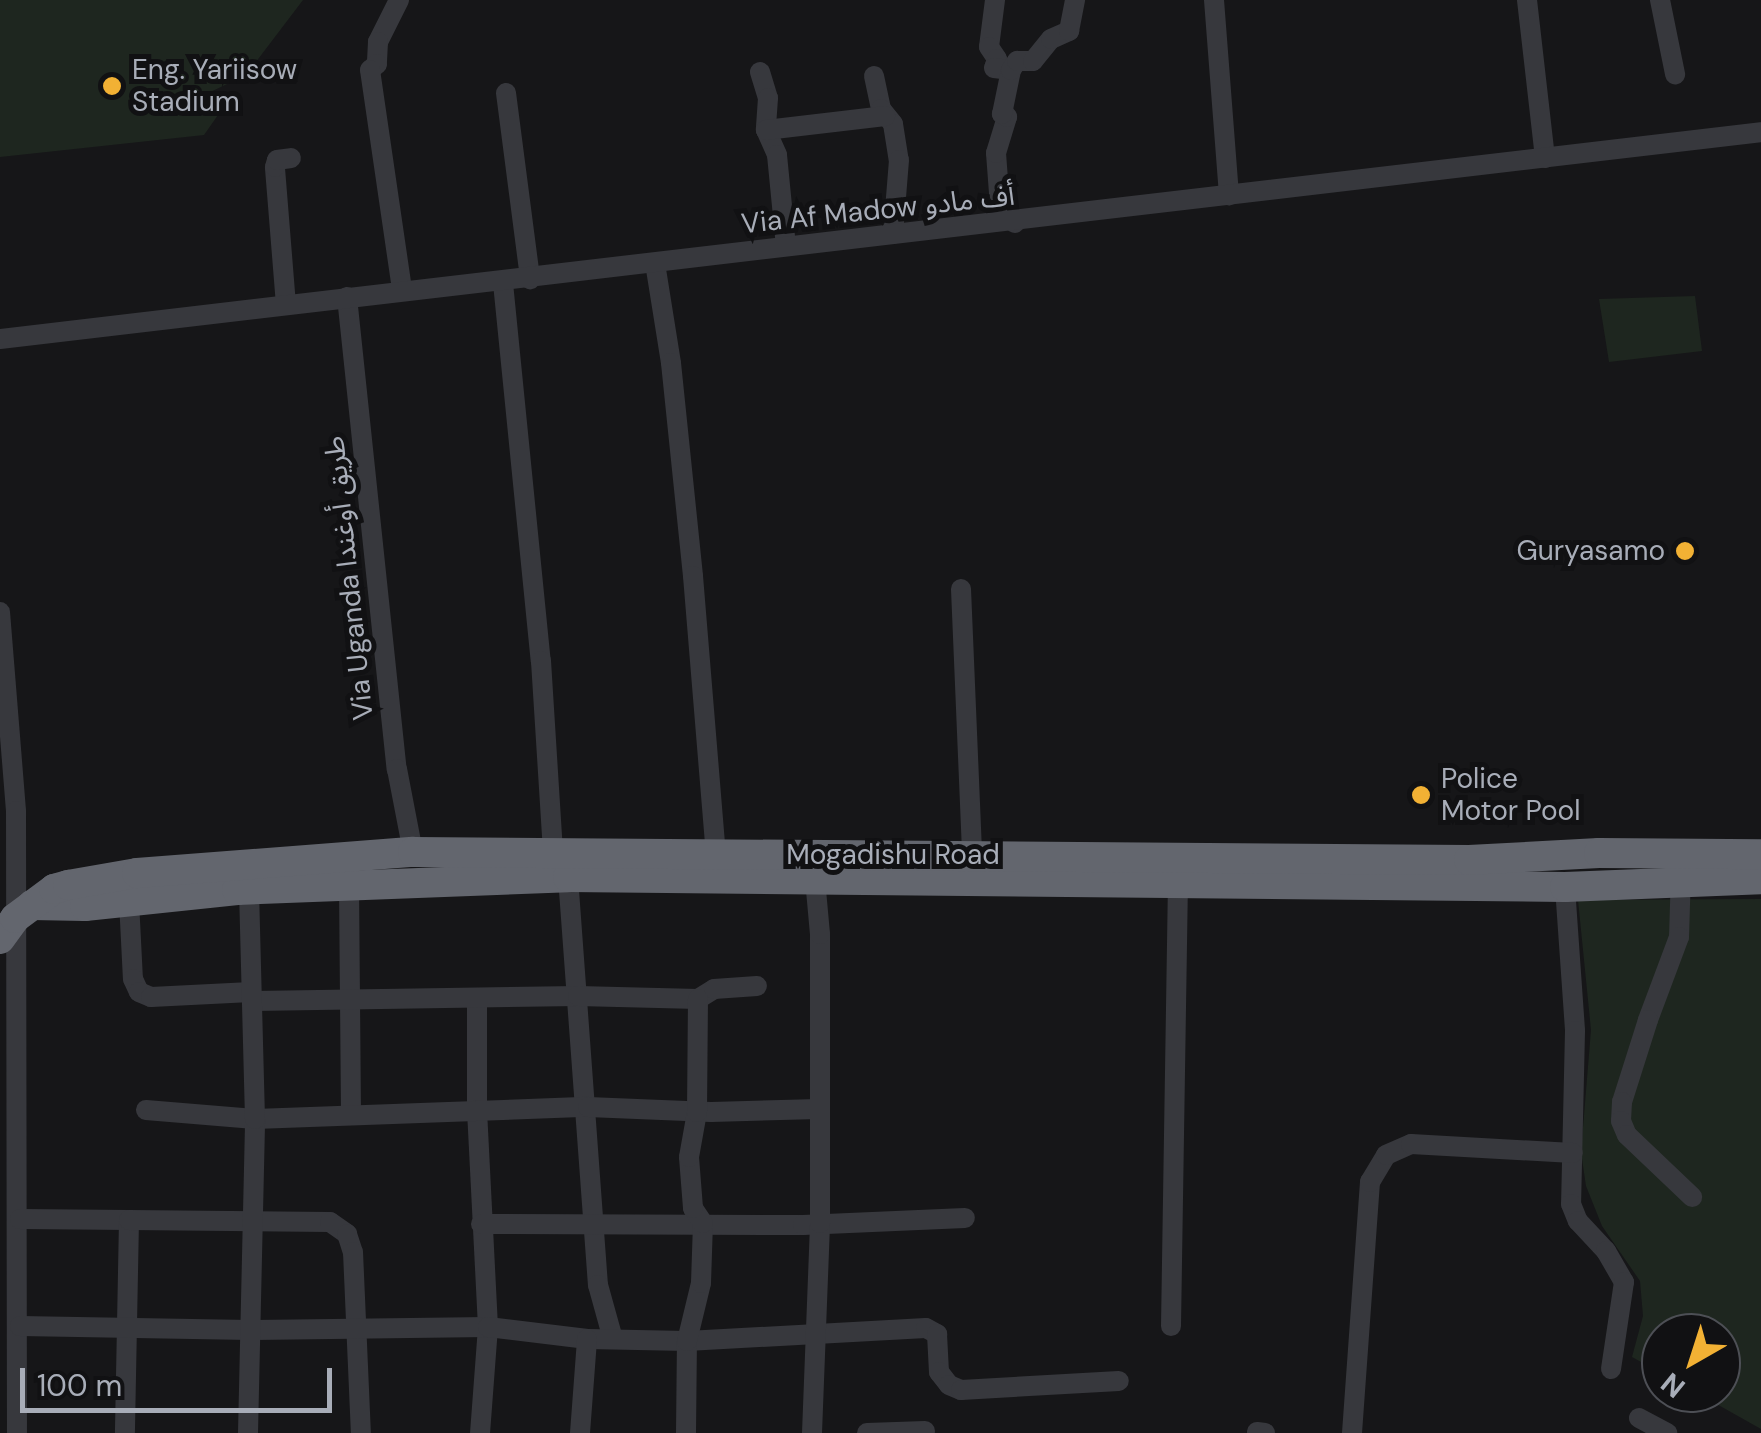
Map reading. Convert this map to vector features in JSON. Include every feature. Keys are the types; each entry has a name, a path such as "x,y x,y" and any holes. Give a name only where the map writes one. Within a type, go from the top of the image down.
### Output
{"highway":[{"name":"Mogadishu Road","path":"12,916 54,888 137,872 412,852 560,866 1235,870 1565,887 1761,854"},
{"name":"Mogadishu Road","path":"12,916 249,890 716,856 814,867 972,856 1178,882 1235,870 1599,853 1761,879"}],"street":[{"path":"399,0 378,42 377,64 370,70 402,290"},
{"path":"995,0 990,47 997,59 994,68 1011,70"},
{"path":"1015,223 999,193 996,154 1007,117 1002,114 1011,70 1017,61 1033,61 1051,40 1069,31 1075,0"},
{"path":"1214,0 1229,195"},
{"path":"1527,0 1545,158"},
{"path":"1660,0 1675,74"},
{"path":"760,72 768,98 766,130 778,155 786,246"},
{"path":"874,76 884,116 892,124 899,160 893,234"},
{"path":"506,93 530,279"},
{"path":"766,130 884,116"},
{"name":"Via Af Madow أف مادو","path":"0,339 402,290 503,284 786,246 1015,223 1761,132"},
{"path":"286,305 275,167 278,160 291,158"},
{"path":"655,262 671,363 716,856"},
{"path":"503,284 560,866 578,996 598,1285 613,1339"},
{"name":"Via Uganda طريق أوغندا","path":"347,297 397,769 412,852"},
{"path":"961,590 972,856"},
{"path":"0,612 16,811 12,916 20,1219 17,1433"},
{"path":"812,1433 820,1223 820,934 814,867"},
{"path":"1681,867 1680,937 1642,1036 1622,1102 1622,1121 1627,1135 1692,1197"},
{"path":"1171,1326 1178,882"},
{"path":"349,884 353,996 351,1114"},
{"path":"1565,887 1575,1031 1571,1204 1578,1222 1606,1251 1624,1282 1611,1369"},
{"path":"248,1433 255,1120 249,890"},
{"path":"130,901 133,979 139,992 151,997 578,996 698,1000 714,989 757,986"},
{"path":"477,998 477,1110 488,1327 480,1433"},
{"path":"686,1433 687,1341 701,1283 703,1223 693,1208 690,1156 697,1112 694,1052 698,1000"},
{"path":"146,1110 255,1120 588,1107 697,1112 818,1109"},
{"path":"1352,1433 1370,1182 1386,1154 1412,1144 1573,1153"},
{"path":"481,1224 594,1227 964,1218"},
{"path":"20,1219 330,1222 347,1234 353,1252 361,1433"},
{"path":"124,1433 129,1220"},
{"path":"20,1326 250,1330 488,1327 587,1339 687,1341 926,1328 937,1334 939,1372 948,1385 961,1390 1119,1381"},
{"path":"580,1433 587,1339"},
{"path":"1639,1418 1667,1433"},
{"path":"867,1433 925,1431"},
{"path":"1257,1432 1265,1433"}],"shaded area":[{"name":"Eng. Yariisow Stadium","path":"0,0 303,0 246,75 202,96 218,115 204,135 0,157"},
{"path":"1695,296 1702,351 1609,362 1599,299"},
{"path":"1761,899 1761,1429 1733,1413 1741,1413 1741,1313 1643,1313 1640,1281 1602,1226 1586,1186 1581,1152 1591,1030 1578,900"},
{"path":"1641,1323 1641,1362 1632,1357"}],"place":[{"name":"Eng. Yariisow Stadium","path":"112,86"},
{"name":"Guryasamo","path":"1685,551"},
{"name":"Police Motor Pool","path":"1421,795"}]}
